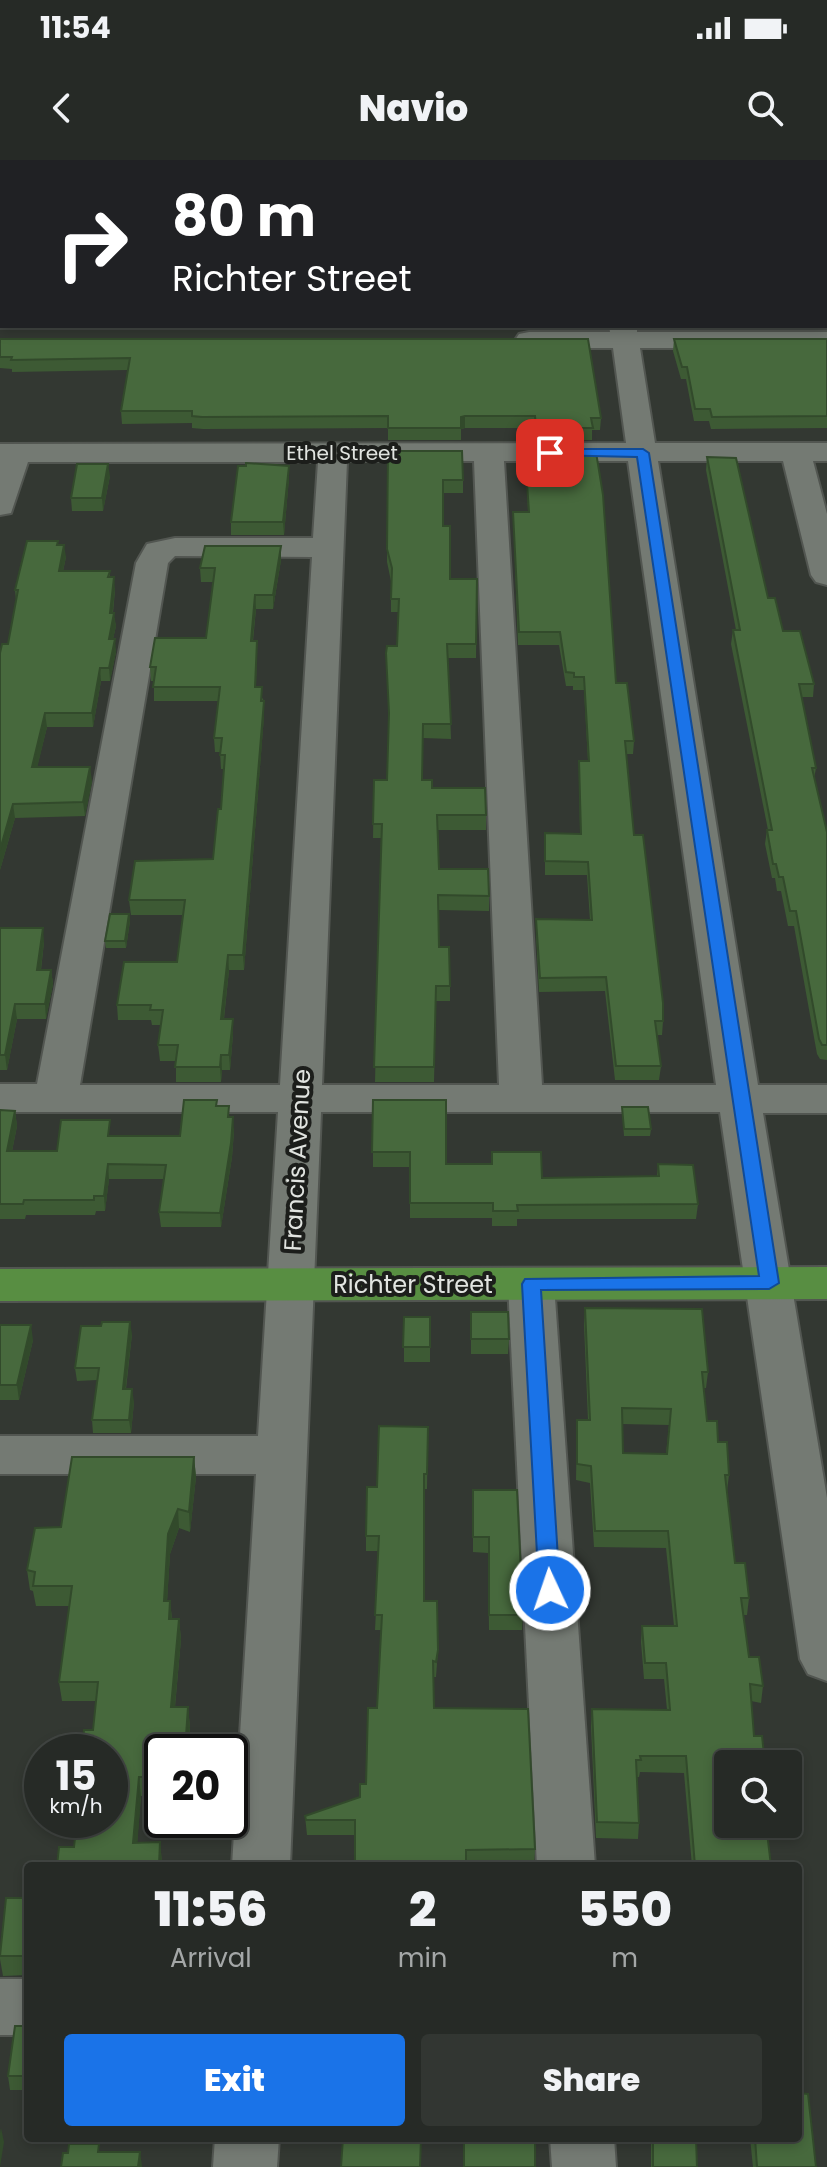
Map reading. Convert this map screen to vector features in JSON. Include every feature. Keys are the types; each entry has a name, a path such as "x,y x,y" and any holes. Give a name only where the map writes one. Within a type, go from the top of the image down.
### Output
{"main road":[{"name":"Richter Street","path":"0,1285 827,1283"}],"street":[{"path":"500,340 624,333 827,340"},
{"path":"624,333 827,1659"},
{"name":"Ethel Street","path":"8,453 827,452"},
{"path":"0,506 8,453"},
{"name":"Francis Avenue","path":"261,1862 333,453"},
{"path":"489,453 521,1099"},
{"path":"796,453 827,575"},
{"path":"56,1098 152,563 158,551 175,547 329,548"},
{"path":"0,1098 827,1099"},
{"path":"531,1284 566,1862"},
{"path":"0,1455 284,1455"},
{"path":"0,2007 24,2007"},
{"path":"245,2167 247,2142"},
{"path":"582,2142 584,2167"}],"building":[{"path":"0,339 588,339 601,418 591,418 593,428 536,428 535,416 465,416 461,417 461,428 388,428 388,416 202,417 192,416 192,411 121,411 130,358 11,360 12,357 0,357"},
{"path":"674,339 827,339 827,416 712,417 710,409 695,409 687,367 682,367"},
{"path":"388,451 462,451 463,480 443,480 443,526 450,526 450,579 477,579 476,644 447,644 451,724 423,724 422,780 432,780 432,788 485,788 486,815 437,815 439,869 488,869 489,896 438,895 439,947 449,947 450,986 436,986 434,1067 374,1067 382,824 373,824 374,780 387,780 389,713 386,653 387,646 397,646 399,599 391,599 392,568 387,549"},
{"path":"538,452 596,452 603,495 616,683 627,683 634,741 625,741 634,835 643,835 663,1003 663,1021 655,1021 661,1066 616,1066 606,977 540,978 536,919 592,920 588,862 545,861 545,833 581,834 579,761 589,761 584,677 574,677 574,673 566,672 560,632 519,632 513,512 529,512 527,483 540,483"},
{"path":"707,457 736,458 768,598 775,598 783,631 800,631 814,684 799,684 816,768 812,768 827,832 827,1045 822,1045 819,1039 796,911 790,911 783,877 779,877 776,864 773,864 767,830 772,830 733,630 740,630"},
{"path":"246,463 289,466 283,522 231,522 238,466 246,466"},
{"path":"77,464 108,464 102,498 71,498"},
{"path":"27,541 58,541 57,545 64,545 59,571 110,571 108,577 114,577 110,613 114,613 109,639 115,639 109,668 100,668 92,713 45,713 32,767 90,767 83,802 13,804 0,850 0,653 2,644 8,644 18,590 15,590"},
{"path":"205,546 281,546 273,595 255,595 251,641 257,641 255,687 262,687 261,701 264,701 243,955 228,955 221,1019 233,1019 229,1055 221,1055 220,1067 175,1067 178,1045 158,1045 163,1010 150,1010 151,1005 117,1005 124,962 177,962 185,900 129,900 135,861 213,859 225,755 220,755 222,738 214,738 220,687 153,687 156,667 150,667 155,638 206,638 215,568 200,568"},
{"path":"110,914 129,914 125,941 105,941"},
{"path":"0,928 43,928 37,970 51,970 45,1004 15,1004 5,1055 0,1055"},
{"path":"184,1100 217,1100 216,1106 229,1106 228,1117 233,1117 220,1213 159,1212 166,1165 108,1164 104,1196 94,1196 94,1200 24,1200 23,1204 0,1204 0,1110 15,1111 7,1151 57,1151 61,1120 110,1120 108,1136 180,1136"},
{"path":"373,1100 446,1100 446,1164 492,1164 492,1152 541,1152 542,1178 659,1176 658,1164 693,1165 698,1204 517,1205 518,1211 493,1211 493,1203 410,1203 410,1152 372,1152"},
{"path":"622,1107 648,1107 651,1129 624,1129"},
{"path":"585,1308 702,1309 708,1372 702,1372 707,1421 717,1421 718,1442 727,1442 729,1475 725,1475 735,1563 745,1563 749,1598 741,1598 749,1657 759,1657 763,1686 750,1684 754,1736 762,1736 764,1750 714,1750 714,1838 768,1838 771,1862 695,1862 686,1756 640,1756 641,1760 636,1760 639,1823 597,1822 592,1709 670,1710 666,1663 645,1663 642,1626 677,1626 668,1531 595,1531 591,1466 577,1464 577,1420 590,1420","holes":["622,1408 671,1409 667,1454 623,1453"]},
{"path":"471,1312 508,1312 509,1339 471,1339"},
{"path":"404,1317 430,1317 430,1347 403,1347"},
{"path":"102,1322 130,1322 123,1389 132,1389 129,1420 92,1420 99,1368 75,1368 81,1326 101,1326"},
{"path":"0,1325 31,1325 17,1385 0,1385"},
{"path":"379,1426 428,1427 427,1474 424,1474 424,1601 437,1601 434,1708 528,1709 535,1849 466,1850 466,1862 355,1862 355,1820 306,1820 305,1816 360,1797 360,1784 366,1784 368,1708 377,1708 382,1615 375,1615 379,1536 366,1536 367,1487 377,1487"},
{"path":"72,1457 194,1457 189,1512 178,1509 168,1534 164,1601 170,1601 169,1619 179,1619 171,1707 188,1707 186,1734 144,1734 144,1777 139,1777 133,1843 160,1842 159,1862 57,1862 59,1847 74,1847 75,1838 128,1838 128,1734 84,1734 84,1730 93,1730 98,1682 59,1682 72,1586 33,1586 35,1572 27,1570 35,1528 61,1527"},
{"path":"473,1490 517,1490 523,1615 489,1615 489,1537 473,1537"},
{"path":"6,1898 24,1898 24,1956 0,1956"},
{"path":"15,2026 24,2026 24,2076 8,2076"},
{"path":"802,2093 808,2094 816,2167 757,2167 755,2142 802,2142"},
{"path":"343,2142 421,2142 420,2167 341,2167"},
{"path":"464,2142 535,2142 535,2167 464,2167"},
{"path":"653,2142 696,2142 697,2167 653,2167"},
{"path":"69,2144 99,2144 98,2152 140,2152 138,2167 61,2167 63,2153 68,2153"}],"route":[{"path":"550,453 643,453 769,1283 531,1284 550,1590"}]}
